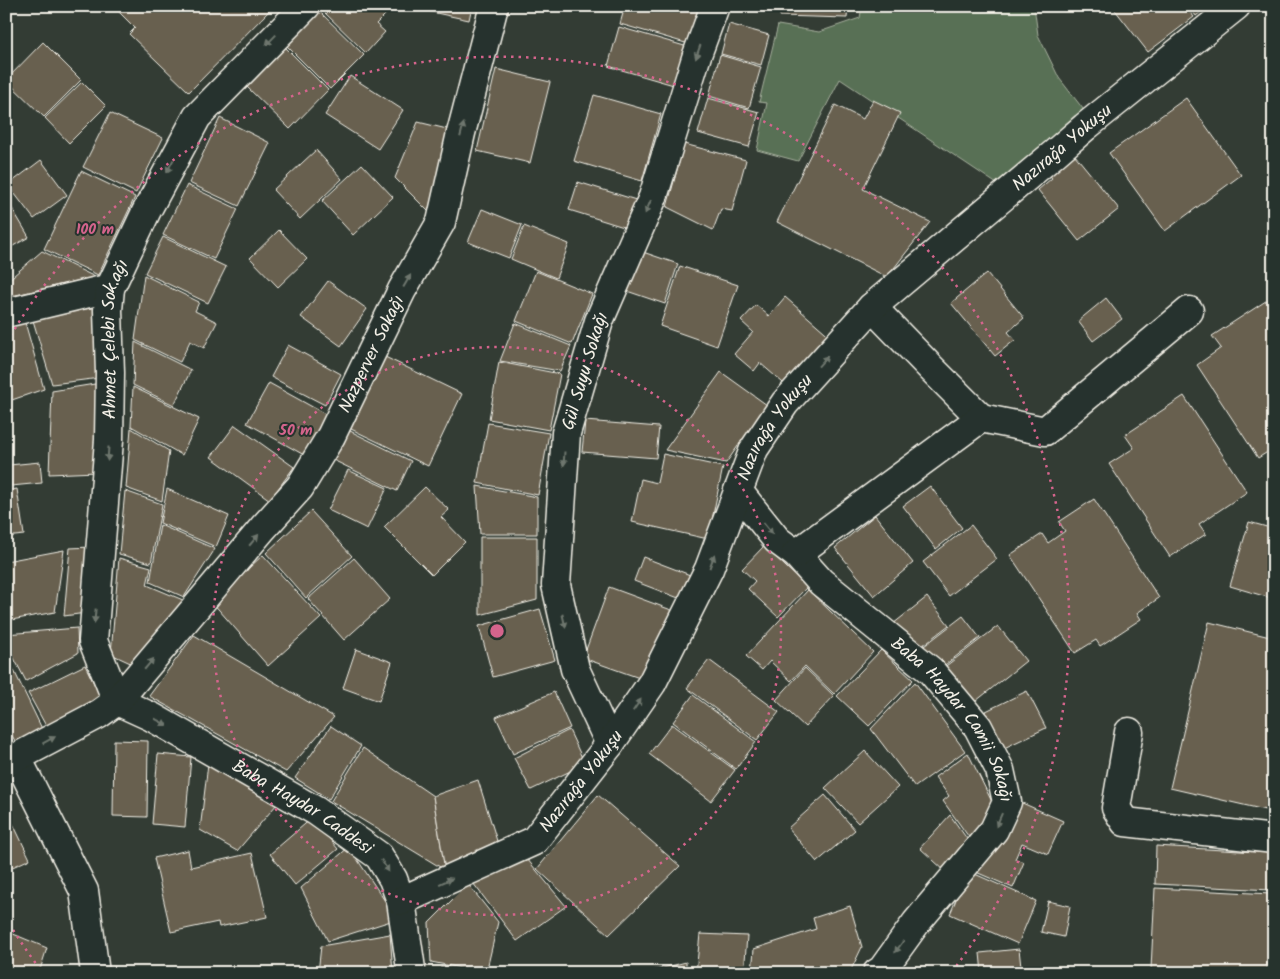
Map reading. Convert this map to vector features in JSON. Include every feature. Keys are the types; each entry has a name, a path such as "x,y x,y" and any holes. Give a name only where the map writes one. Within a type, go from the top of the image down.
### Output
{"street":[{"name":"Ahmet Çelebi Sok.ağı","path":"118,701 93,641 109,440 110,373 108,310 110,288 146,212 197,117 306,6"},
{"name":"Nazperver Sokağı","path":"12,760 99,714 118,701 263,528 300,488 332,436 402,290 441,222 461,133 494,6"},
{"name":"Gül Suyu Sokağı","path":"610,744 575,669 556,585 566,433 599,321 653,197 697,55 715,6"},
{"name":"Nazırağa Yokuşu","path":"401,901 534,841 610,744 652,683 709,569 754,449 785,403 872,307 1056,153 1084,127 1236,6"},
{"path":"6,313 110,288"},
{"path":"872,307 981,418 1044,432 1189,311"},
{"path":"796,554 981,418"},
{"name":"Baba Haydar Camii Sokağı","path":"738,491 777,540 796,554 821,582 931,671 978,727 1000,770 1007,802 994,830 916,923 882,970 877,973"},
{"name":"Baba Haydar Caddesi","path":"118,701 152,717 316,811 379,856 393,879 401,901 410,973"},
{"path":"1130,732 1116,808 1125,822 1274,839"},
{"path":"12,760 84,891 95,973"}],"green space":[{"path":"862,6 1034,6 1038,35 1059,78 1087,114 997,184 840,79 798,161 757,150 767,103 759,102 778,25 819,32 860,18"}],"building":[{"path":"113,6 274,6 189,92 129,34 135,28"},
{"path":"325,6 394,6 376,24 385,32 366,53 322,10"},
{"path":"423,6 472,6 469,20 422,10"},
{"path":"625,6 700,6 689,44 620,24"},
{"path":"780,6 848,6 847,18 780,16"},
{"path":"1112,6 1185,6 1194,17 1148,52"},
{"path":"1189,6 1208,6 1196,16"},
{"path":"320,12 364,55 330,89 286,45"},
{"path":"729,24 769,35 761,65 721,54"},
{"path":"619,27 688,47 677,86 608,66"},
{"path":"43,42 81,80 44,117 6,80"},
{"path":"285,47 328,90 290,129 246,86"},
{"path":"720,55 761,67 749,108 709,96"},
{"path":"496,69 550,82 530,163 477,151"},
{"path":"350,76 403,110 378,149 325,115"},
{"path":"82,82 106,106 69,143 45,118"},
{"path":"594,95 661,114 642,181 574,161"},
{"path":"708,98 759,112 749,147 698,133"},
{"path":"1186,98 1241,175 1165,231 1109,153"},
{"path":"873,100 900,113 863,189 930,222 887,277 777,222 835,105 863,119"},
{"path":"110,113 163,138 136,193 83,167"},
{"path":"220,118 270,143 239,206 189,183"},
{"path":"418,122 447,129 430,213 395,178"},
{"path":"684,144 746,160 732,211 721,209 713,230 667,207"},
{"path":"1070,149 1119,209 1079,241 1038,190 1052,178 1045,170"},
{"path":"316,150 342,179 300,219 273,190"},
{"path":"41,160 67,195 34,219 8,185"},
{"path":"362,164 393,197 353,235 322,201"},
{"path":"81,171 135,197 98,275 44,249"},
{"path":"578,182 636,200 627,228 569,210"},
{"path":"187,185 238,209 214,259 163,235"},
{"path":"6,198 29,237 6,250"},
{"path":"482,209 522,225 509,258 468,242"},
{"path":"524,226 569,244 556,278 511,259"},
{"path":"279,230 307,259 278,287 250,258"},
{"path":"163,237 226,267 208,303 145,273"},
{"path":"637,250 678,264 665,304 624,290"},
{"path":"42,251 95,277 7,297 6,282"},
{"path":"680,266 738,285 717,346 660,326"},
{"path":"536,271 592,294 572,344 516,321"},
{"path":"987,273 1024,318 1008,332 1015,340 995,356 951,303"},
{"path":"144,275 199,302 195,311 217,322 204,348 190,341 180,362 135,340"},
{"path":"328,281 367,309 341,346 301,317"},
{"path":"785,297 833,339 790,389 760,363 754,371 734,354 753,332 741,321 756,305 769,316"},
{"path":"1272,297 1274,300 1274,448 1258,458 1197,365 1221,348 1212,336"},
{"path":"1106,298 1122,319 1093,341 1078,321"},
{"path":"98,307 100,378 52,384 32,317"},
{"path":"24,319 44,389 6,402 6,324"},
{"path":"515,323 571,346 560,371 500,361"},
{"path":"135,342 191,370 174,405 133,385"},
{"path":"288,345 341,374 325,405 271,377"},
{"path":"383,356 462,394 428,466 349,428"},
{"path":"499,362 560,374 549,430 489,419"},
{"path":"721,372 767,405 726,463 665,450"},
{"path":"101,383 97,472 49,474 52,391"},
{"path":"269,383 327,415 304,455 247,423"},
{"path":"133,387 199,419 182,455 131,426"},
{"path":"1184,396 1247,492 1199,524 1206,534 1170,557 1109,464 1134,448 1125,435"},
{"path":"585,421 659,427 656,458 582,452"},
{"path":"488,423 549,433 538,495 477,483"},
{"path":"235,425 294,467 270,500 211,457"},
{"path":"131,428 169,451 162,501 126,488"},
{"path":"348,430 411,461 397,491 333,460"},
{"path":"663,454 723,467 708,539 632,522 641,479 657,483"},
{"path":"40,462 42,483 11,486 9,465"},
{"path":"348,470 387,488 367,529 328,510"},
{"path":"477,486 537,497 537,534 480,534"},
{"path":"930,486 962,528 936,549 903,506"},
{"path":"425,487 449,510 441,517 465,542 432,575 384,527"},
{"path":"17,489 24,535 6,537 6,491"},
{"path":"167,489 229,516 216,547 160,523"},
{"path":"125,491 162,504 151,563 119,554"},
{"path":"1094,499 1159,598 1137,613 1141,619 1100,646 1096,640 1075,653 1010,555 1042,534 1048,543 1065,531 1059,522"},
{"path":"1274,508 1274,525 1269,523"},
{"path":"311,511 352,556 306,598 266,553"},
{"path":"875,515 913,563 874,596 835,548"},
{"path":"1249,522 1274,529 1274,599 1230,586"},
{"path":"160,525 215,549 184,597 150,582"},
{"path":"971,525 997,559 949,596 923,562"},
{"path":"480,537 537,537 537,600 480,615"},
{"path":"764,546 807,587 778,617 748,589 755,581 742,569"},
{"path":"91,547 86,613 64,616 70,548"},
{"path":"64,550 55,612 6,621 6,561"},
{"path":"263,555 321,618 268,666 212,602"},
{"path":"643,557 698,578 689,602 634,581"},
{"path":"119,558 151,567 147,585 183,600 139,667 111,654"},
{"path":"354,558 390,599 344,640 308,599"},
{"path":"609,587 674,611 648,681 583,658"},
{"path":"808,590 873,652 834,694 805,666 791,681 770,661 762,670 746,656"},
{"path":"927,597 949,625 914,652 893,624"},
{"path":"540,609 555,660 493,677 479,626"},
{"path":"963,616 980,638 941,668 924,646"},
{"path":"1209,622 1274,638 1274,812 1170,788"},
{"path":"998,626 1026,661 971,705 942,669"},
{"path":"77,628 78,653 26,681 6,643 6,634"},
{"path":"194,635 334,717 286,772 149,696"},
{"path":"356,649 392,662 379,701 343,688"},
{"path":"881,650 913,680 869,726 837,696"},
{"path":"7,656 45,735 19,748 6,725"},
{"path":"709,660 779,712 757,740 687,688"},
{"path":"85,665 101,698 51,735 28,693"},
{"path":"805,668 834,696 805,727 776,700"},
{"path":"915,682 965,751 915,787 871,729"},
{"path":"1027,691 1046,728 1002,749 984,712"},
{"path":"554,692 570,728 513,754 496,717"},
{"path":"693,695 756,742 736,769 673,722"},
{"path":"672,724 735,770 711,801 649,754"},
{"path":"331,726 361,746 329,799 295,778"},
{"path":"569,730 585,764 531,790 514,758"},
{"path":"114,740 148,741 147,817 113,816"},
{"path":"363,748 433,796 445,870 331,801"},
{"path":"865,751 898,787 858,823 825,788"},
{"path":"968,753 997,812 971,840 943,801 949,796 935,777"},
{"path":"158,754 191,757 185,827 152,824"},
{"path":"208,764 277,804 237,851 200,830"},
{"path":"478,780 497,841 445,870 433,796"},
{"path":"598,795 680,866 609,935 537,869"},
{"path":"825,795 855,830 817,862 788,828"},
{"path":"1020,802 1063,821 1048,854 1022,843 1015,859 1024,862 1013,888 969,869"},
{"path":"6,809 30,859 6,870"},
{"path":"950,815 970,843 946,872 920,848"},
{"path":"312,818 338,849 295,885 270,854"},
{"path":"1156,846 1273,853 1271,890 1155,884"},
{"path":"349,847 397,919 328,941 301,888"},
{"path":"188,850 191,867 252,853 267,917 219,927 218,922 171,932 154,858"},
{"path":"522,853 566,906 517,941 470,879"},
{"path":"968,871 1036,901 1018,944 950,914"},
{"path":"468,884 498,922 486,973 431,962 429,923"},
{"path":"1155,888 1271,894 1267,973 1151,969"},
{"path":"1048,901 1070,906 1064,937 1041,932"},
{"path":"850,906 862,947 851,970 842,973 752,973 754,949 816,929 813,918"},
{"path":"6,931 47,948 39,973 6,973"},
{"path":"390,934 393,973 318,973 321,946"},
{"path":"700,934 747,936 744,973 696,973"},
{"path":"1019,949 1021,967 1042,966 1043,973 982,973 980,953"},
{"path":"686,962 686,973 644,973"},
{"path":"441,967 465,973 440,973"}]}
